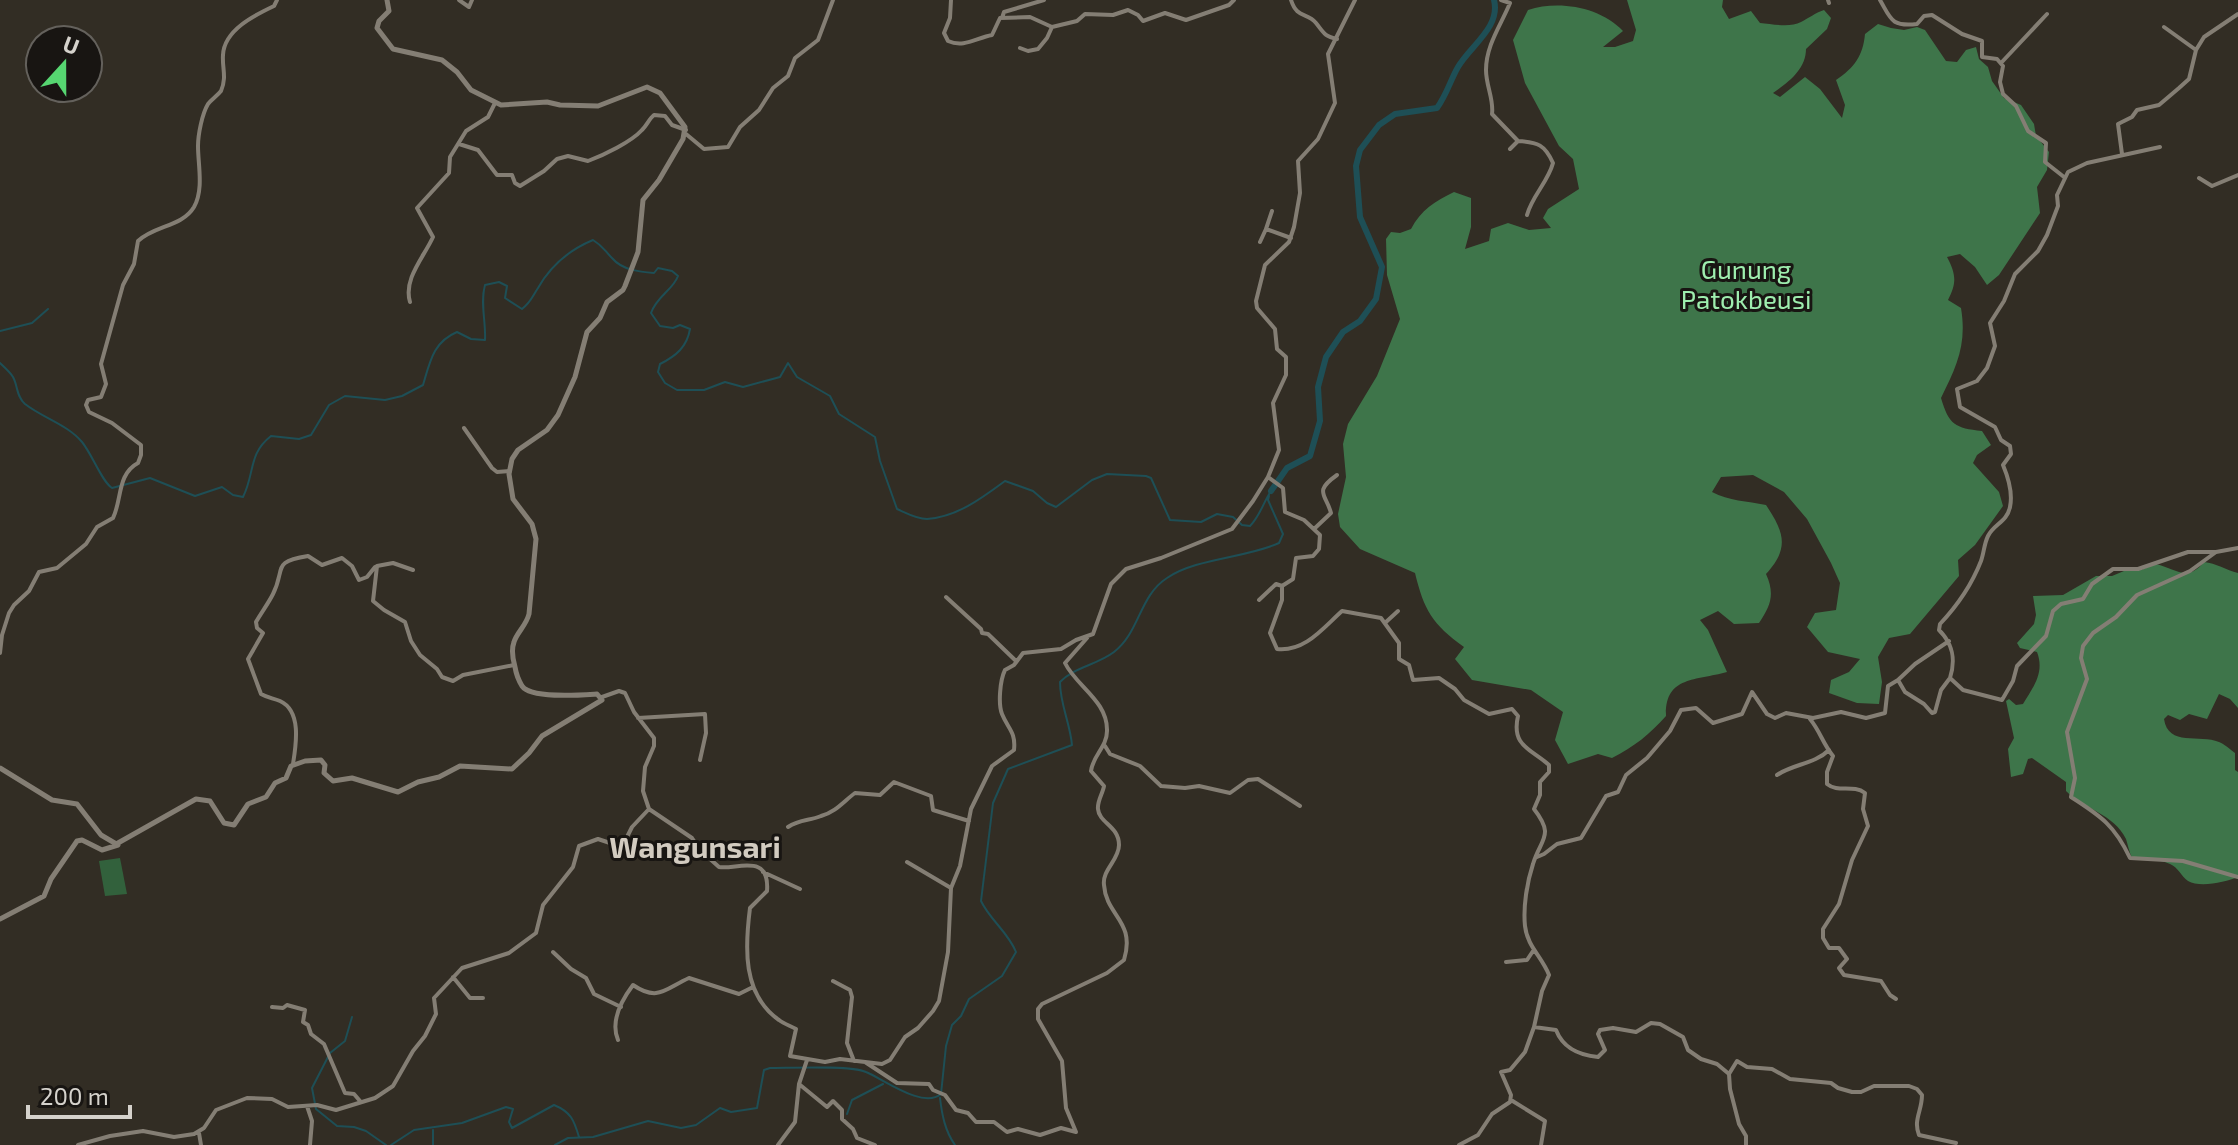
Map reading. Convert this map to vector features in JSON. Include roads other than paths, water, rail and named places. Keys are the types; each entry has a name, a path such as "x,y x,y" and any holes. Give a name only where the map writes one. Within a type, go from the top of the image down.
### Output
{"street":[{"path":"0,653 4,624 14,605 29,591 39,572 57,568 86,544 97,527 113,518 124,478 130,467 138,463 141,445 112,423 89,412 86,405 88,400 101,397 105,390 101,364 139,240 156,228 182,220 195,205 200,164 197,145 206,108 220,91 225,77 224,51 237,28 274,6 277,0"},
{"path":"387,0 389,11 379,21 377,28 390,47 442,60 457,72 471,90 495,103 511,106 541,102 598,106 647,87 660,93 686,132 704,149 728,147 740,127 759,110 773,88 788,76 795,58 818,40 833,0"},
{"path":"459,0 468,7 472,0"},
{"path":"951,0 950,18 944,33 951,43 972,43 992,35 1004,12 1044,0"},
{"path":"1002,18 1030,17 1052,27 1077,21 1085,14 1113,15 1128,10 1143,21 1165,13 1186,20 1234,0"},
{"path":"1291,0 1298,13 1313,20 1322,34 1337,39"},
{"path":"761,871 768,889 751,904 747,965 759,999 775,1017 795,1027 790,1056 806,1062 840,1059 876,1065 890,1060 905,1037 918,1028 937,1005 951,936 951,888 960,866 972,806 992,766 1014,750 1015,735 1002,715 1000,704 1002,676 1023,653 1061,649 1095,632 1111,584 1126,569 1161,558 1235,526 1269,478 1279,450 1273,403 1286,375 1286,357 1277,349 1275,329 1257,308 1256,301 1267,262 1291,238 1300,193 1298,161 1318,139 1335,103 1328,54 1355,0"},
{"path":"1501,0 1511,2 1500,29 1492,39 1486,72 1493,117 1518,141 1538,143 1547,150 1553,163 1527,215"},
{"path":"1880,0 1889,18 1900,24 1917,24 1924,16 1932,15 1962,34 1980,40 1982,57 1994,58 2001,63 2000,88 2003,94 2016,106 2028,131 2046,143 2045,162 2064,177"},
{"path":"2001,63 2047,14"},
{"path":"2122,154 2117,125 2132,117 2137,110 2159,105 2189,79 2196,50 2208,33 2238,14"},
{"path":"1020,48 1028,51 1038,49 1052,27"},
{"path":"2164,27 2196,50"},
{"path":"410,302 408,292 413,270 425,256 433,237 417,208 449,173 450,157 466,130 491,115 495,103"},
{"path":"459,144 478,150 497,175 512,175 520,186 557,159 568,156 588,161 613,147 623,146 654,115 665,116 672,125 686,132"},
{"path":"602,697 597,694 551,694 522,686 514,665 514,642 526,626 537,554 535,531 513,499 510,471 514,455 554,422 575,377 587,332 600,318 607,302 623,290 635,261 644,198 659,180 686,132"},
{"path":"1510,149 1518,141"},
{"path":"1898,680 1905,692 1932,713 1935,712 1954,664 1949,641 1940,632 1940,624 1964,594 1981,561 1989,534 2005,519 2011,500 2010,481 2003,465 2011,454 2010,446 2001,440 1995,427 1960,407 1956,392 1960,386 1977,381 1987,368 1995,346 1990,323 2004,301 2012,279 2038,251 2047,235 2057,212 2057,195 2064,177 2078,166 2160,147"},
{"path":"2199,178 2212,186 2238,175"},
{"path":"1260,242 1272,211"},
{"path":"1266,229 1291,238"},
{"path":"464,428 492,468 497,472 510,471"},
{"path":"1314,529 1331,513 1324,500 1324,488 1337,475"},
{"path":"1269,478 1278,482 1284,491 1285,512 1304,520 1320,535 1319,549 1313,556 1296,558 1293,579 1282,586"},
{"path":"1950,678 1963,690 2002,700 2017,666 2046,636 2053,611 2061,604 2083,599 2092,584 2113,569 2138,569 2188,552 2238,548"},
{"path":"2216,552 2190,571 2137,595 2116,617 2093,633 2083,646 2081,658 2087,679 2067,732 2075,778 2070,794 2116,831 2130,858 2183,861 2238,877"},
{"path":"0,919 44,896 51,879 77,841 102,850 115,848 118,843 196,799 210,801 220,819 234,825 248,804 266,797 275,783 286,778 293,764 297,741 293,718 284,703 261,694 251,671 249,655 263,633 256,622 275,591 284,561 308,556 322,565 342,558 352,566 359,580 367,577 375,567 393,563 413,570"},
{"path":"375,567 374,603 405,622 411,641 420,655 445,679 453,681 463,675 514,665"},
{"path":"1259,600 1276,584 1282,586"},
{"path":"1282,586 1282,600 1270,633 1279,650 1314,639 1345,610 1378,617 1386,622 1399,643 1399,659 1409,665 1413,680 1436,678 1455,689 1464,700 1492,714 1509,707 1517,714 1515,730 1521,742 1550,769 1540,782 1540,795 1534,809 1543,821 1545,831 1544,842 1533,864 1524,922 1533,951 1549,975 1525,1052 1510,1070 1501,1072 1511,1100 1545,1121 1541,1145"},
{"path":"946,597 1016,661"},
{"path":"1386,622 1398,611"},
{"path":"1088,636 1065,663 1095,699 1106,725 1107,752 1140,766 1161,786 1199,786 1230,793 1248,780 1258,779 1300,806"},
{"path":"1537,857 1557,844 1581,838 1606,796 1618,792 1624,778 1647,758 1670,731 1681,710 1696,708 1708,720 1719,722 1742,714 1752,692 1772,718 1786,713 1809,717 1841,712 1866,718 1883,715 1887,710 1888,686 1949,641"},
{"path":"293,764 319,760 325,765 324,773 329,779 364,780 398,792 460,766 512,769 542,736 599,704 602,697 624,692 638,718 654,738 645,767 643,791 649,809 692,838 719,867 743,863 800,889"},
{"path":"638,718 705,714 706,733 700,760"},
{"path":"1809,717 1833,756 1827,784 1834,789 1851,787 1865,793 1867,798 1863,809 1868,826 1852,860 1839,904 1826,922 1823,938 1827,947 1839,948 1847,959 1839,968 1842,974 1881,981 1896,999"},
{"path":"865,1062 897,1083 927,1084 938,1090 956,1110 968,1113 973,1121 994,1122 1007,1132 1018,1129 1040,1135 1056,1128 1076,1132 1066,1108 1062,1061 1038,1019 1038,1009 1042,1004 1107,973 1126,958 1126,930 1104,888 1105,876 1118,853 1119,840 1111,825 1099,814 1104,786 1091,771 1095,756 1105,746"},
{"path":"1777,775 1823,756 1829,750"},
{"path":"0,768 52,800 77,804 101,835 118,843"},
{"path":"788,827 798,820 823,816 843,805 855,793 880,795 894,782 931,796 933,810 969,821"},
{"path":"428,1001 462,968 506,955 525,943 538,930 543,905 573,867 579,845 598,839 622,847 632,827 649,809"},
{"path":"685,862 699,847"},
{"path":"907,862 951,888"},
{"path":"1506,962 1529,959 1533,951"},
{"path":"553,952 586,978 594,994 621,1007"},
{"path":"453,977 470,998 483,998"},
{"path":"618,1040 614,1026 633,985 642,992 655,994 689,978 739,994 753,987"},
{"path":"833,981 850,990 852,997 847,1037 854,1061"},
{"path":"78,1145 143,1131 174,1137 199,1133 216,1110 243,1098 272,1099 288,1107 312,1105 337,1110 383,1094 393,1086 436,1016 434,998"},
{"path":"272,1007 283,1008 287,1005 295,1009 299,1006 303,1008 303,1022 308,1025 311,1034 322,1040 345,1093 357,1095 360,1102"},
{"path":"1534,1027 1556,1030 1570,1049 1598,1057 1605,1050 1598,1034 1600,1030 1636,1032 1651,1023 1660,1024 1683,1037 1688,1050 1701,1059 1717,1064 1729,1074"},
{"path":"1746,1145 1746,1136 1739,1124 1730,1089 1729,1074 1737,1061 1747,1067 1775,1070 1790,1079 1828,1082 1852,1092 1874,1086 1909,1086 1922,1095 1916,1122 1919,1135 1956,1143"},
{"path":"778,1145 795,1122 799,1084 806,1062"},
{"path":"799,1084 827,1107 833,1101 842,1110 842,1119 853,1129 857,1138 875,1145"},
{"path":"1459,1145 1478,1135 1489,1117 1511,1100"},
{"path":"310,1145 312,1105"},
{"path":"199,1133 201,1145"}],"waterway":[{"path":"1271,491 1287,468 1310,456 1320,421 1318,387 1326,357 1343,332 1360,321 1376,299 1382,267 1360,217 1356,166 1360,150 1379,125 1395,114 1437,108 1463,59 1489,28 1495,10 1494,0"},
{"path":"0,363 13,377 22,401 76,436 112,488 150,478 195,496 222,487 233,495 243,497 255,457 271,436 299,439 311,435 329,405 345,396 385,400 402,396 423,385 434,354 449,336 457,332 471,339 485,340 485,285 499,282 507,286 505,298 522,309 555,265 576,248 593,240 626,268 654,273 658,268 672,271 678,276 651,313 660,326 673,328 680,325 690,329 680,350 660,364 658,372 665,383 677,390 704,390 725,382 743,387 780,377 788,363 797,377 830,396 839,414 875,437 897,509 912,516 927,519 949,515 1005,481 1033,491 1056,507 1092,480 1107,474 1151,478 1170,520 1201,522 1217,514 1233,517 1242,525 1250,526 1271,491"},
{"path":"0,331 32,323 48,309"},
{"path":"555,1145 568,1138 593,1137 648,1121 681,1128 696,1125 720,1108 731,1112 757,1108 764,1070 770,1068 858,1070 914,1096 933,1098 941,1094 946,1046 952,1025 961,1016 969,999 1002,976 1016,952 981,901 993,803 1008,769 1072,745 1060,682 1123,644 1151,594 1167,578 1192,566 1279,543 1283,534 1269,496"},
{"path":"352,1017 345,1041 330,1053 312,1088 316,1109 337,1126 366,1131 386,1145"},
{"path":"847,1114 852,1100 883,1084"},
{"path":"940,1098 944,1123 955,1145"},
{"path":"391,1145 414,1130 462,1123 506,1107 513,1109 509,1122 512,1128 554,1105 571,1117 579,1137"},
{"path":"433,1130 433,1145"}],"district":[{"name":"Wangunsari","path":"695,848"}],"park label":[{"name":"Gunung Patokbeusi","path":"1746,285"}]}
